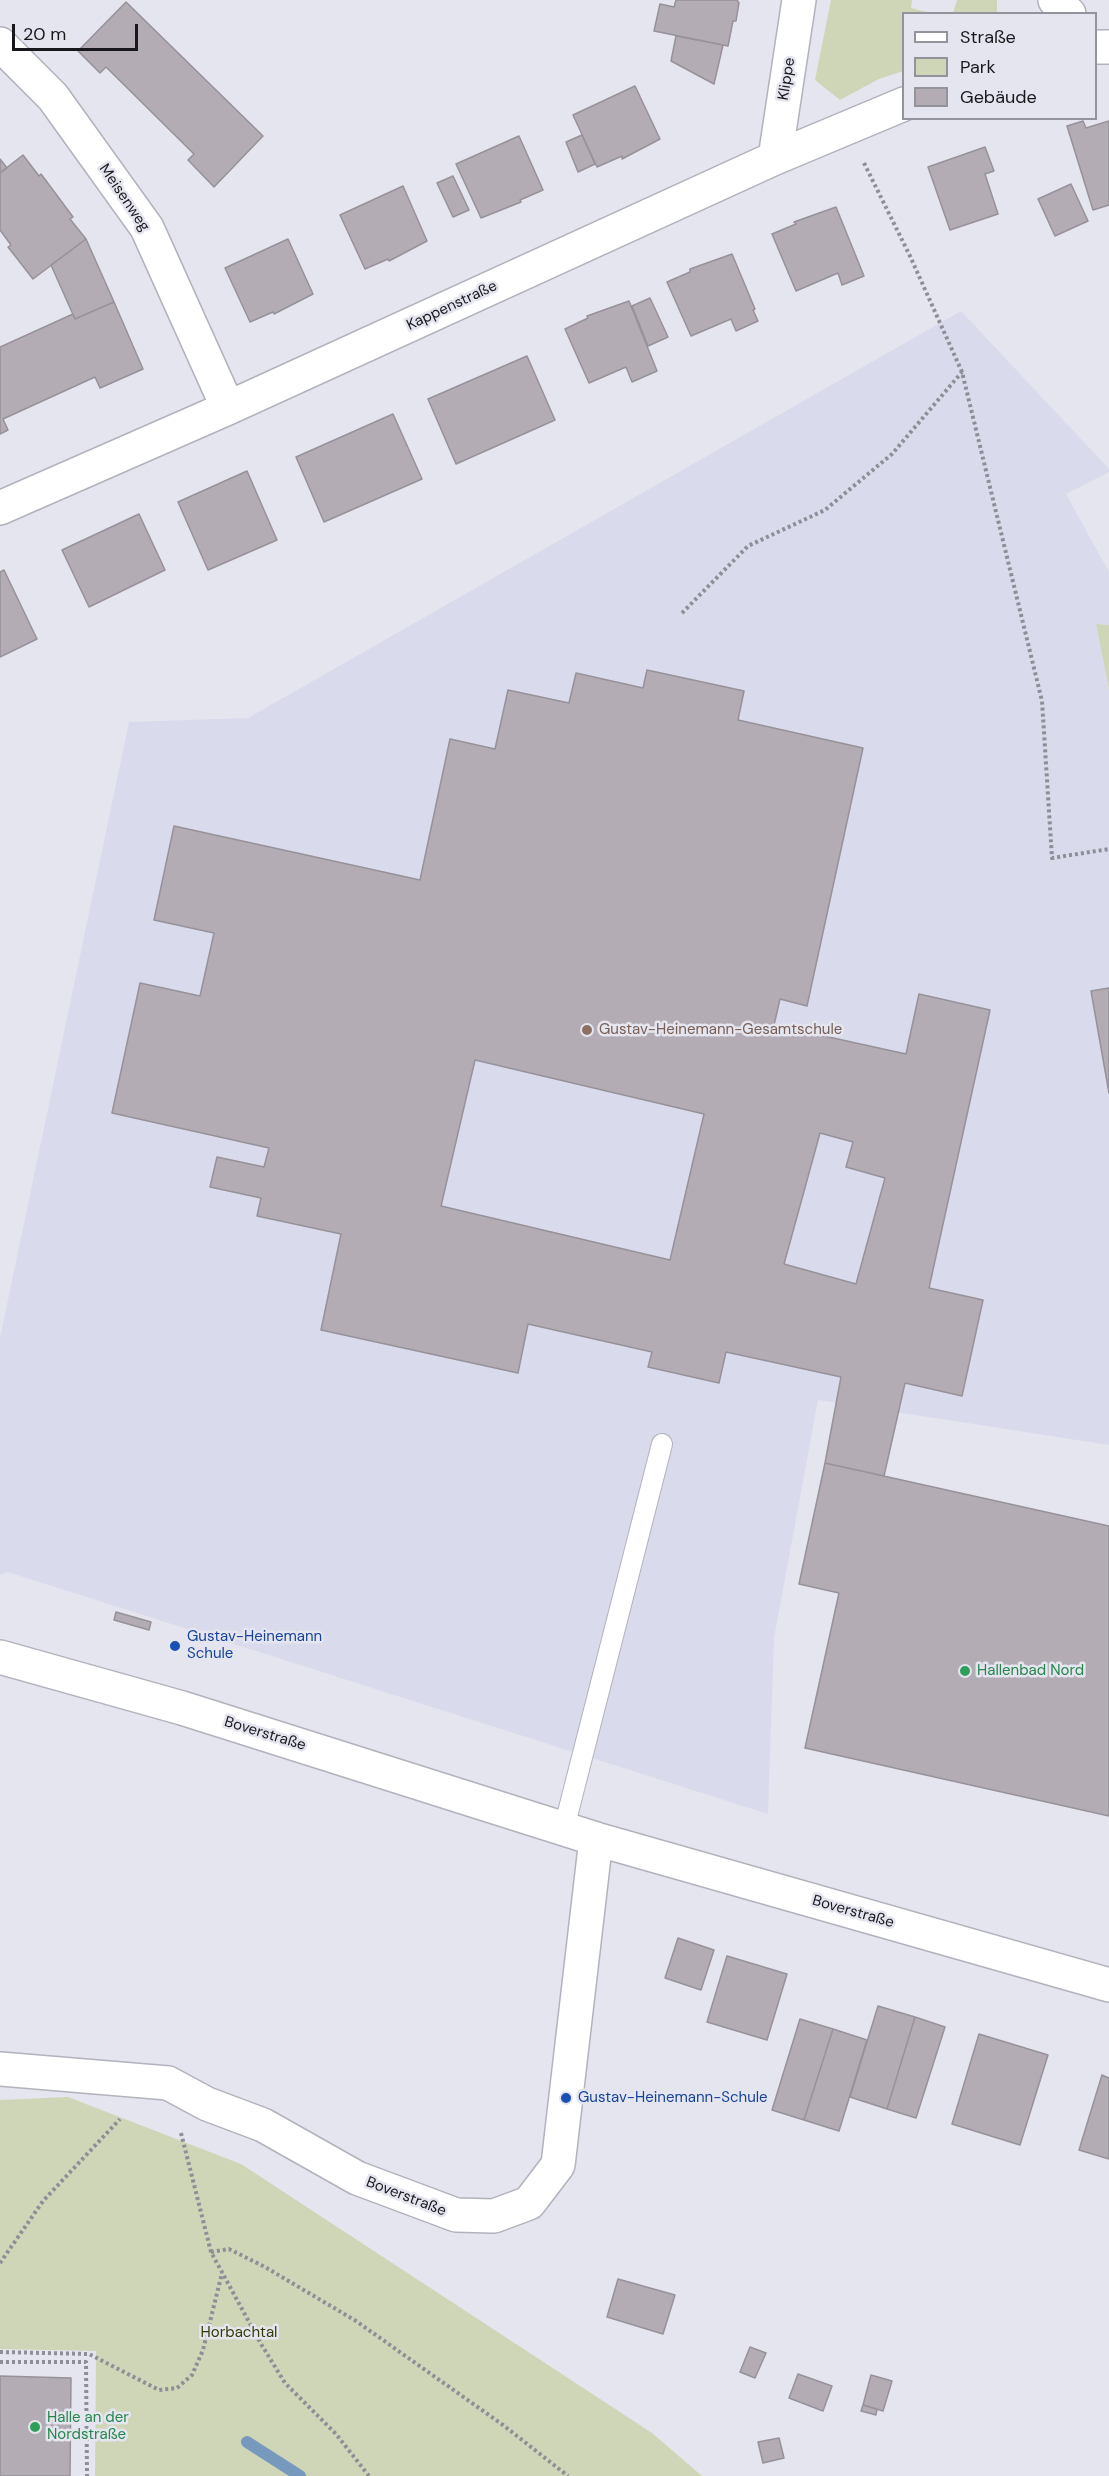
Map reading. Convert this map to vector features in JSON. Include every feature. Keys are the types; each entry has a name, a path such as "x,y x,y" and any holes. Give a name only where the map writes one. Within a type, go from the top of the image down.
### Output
{"street":[{"name":"Klippe","path":"775,158 800,0"},
{"path":"1055,0 1067,12"},
{"name":"Meisenweg","path":"0,44 53,97 147,228 228,408"},
{"name":"Kappenstraße","path":"0,508 228,408 775,158 902,104"},
{"name":"Boverstraße","path":"0,1657 182,1708 597,1839 1109,1985"},
{"name":"Boverstraße","path":"0,2069 162,2082 207,2104 263,2125 357,2178 456,2216 494,2216 529,2203 558,2165 597,1839"}],"lane":[{"path":"564,1828 662,1444"}],"path":[{"path":"846,127 910,256 962,372 1042,701 1052,858 1109,849"},
{"path":"682,614 748,546 825,510 892,454 962,372"},
{"path":"0,2263 43,2201 162,2082 211,2252 285,2383 336,2434 369,2476"},
{"path":"211,2252 229,2249 265,2267 356,2321 503,2425 568,2476"},
{"path":"0,2352 89,2354 159,2390 177,2388 192,2375 203,2350 222,2272"},
{"path":"0,2362 86,2362 87,2476"}],"shaded area":[{"name":"Gustav-Heinemann-Gesamtschule","path":"961,311 1109,469 1109,472 1066,494 1109,572 1109,625 1096,624 1109,691 1109,1445 818,1400 774,1638 768,1814 8,1572 0,1575 0,1338 129,722 248,718"}],"green space":[{"path":"831,0 912,0 911,8 927,12 902,12 902,71 879,79 840,100 815,80"},
{"path":"957,0 997,0 997,12 953,12"},
{"path":"1096,624 1109,625 1109,690"},
{"name":"Horbachtal","path":"68,2097 241,2164 652,2433 702,2476 95,2476 96,2351 0,2349 0,2100"}],"building":[{"path":"676,0 737,0 739,3 736,21 733,21 728,46 654,31 660,4 674,7"},
{"path":"126,2 263,136 214,187 188,160 194,154 106,67 100,73 78,51"},
{"path":"676,36 723,45 714,84 671,61"},
{"path":"635,86 660,139 622,159 622,156 597,167 573,115"},
{"path":"1083,121 1086,128 1109,121 1109,205 1093,210 1067,126"},
{"path":"582,135 595,164 578,172 566,142"},
{"path":"519,136 543,190 520,200 521,202 481,218 456,164"},
{"path":"985,147 994,171 985,174 998,214 950,230 928,167"},
{"path":"23,155 39,176 41,174 73,217 70,219 86,239 33,279 8,247 11,245 0,230 0,173"},
{"path":"0,159 7,168 0,173"},
{"path":"453,176 469,210 453,217 437,183"},
{"path":"1071,184 1088,221 1055,236 1038,199"},
{"path":"403,186 427,241 389,261 388,259 365,269 340,215"},
{"path":"836,207 864,276 842,285 838,273 796,291 772,234 796,224 794,222"},
{"path":"86,239 114,302 75,319 51,265"},
{"path":"288,239 313,294 274,314 273,312 250,322 225,268"},
{"path":"732,254 758,321 736,331 731,319 691,336 667,282 690,272 690,269"},
{"path":"650,298 668,337 648,346 632,306"},
{"path":"629,301 657,371 632,382 626,367 589,383 565,329 588,318 587,316"},
{"path":"114,302 143,369 100,388 95,377 3,419 8,430 0,434 0,347 73,314 75,319"},
{"path":"527,356 555,420 456,464 428,399"},
{"path":"393,414 422,479 324,522 296,457"},
{"path":"247,471 277,540 208,570 178,502"},
{"path":"139,514 165,570 89,607 62,550"},
{"path":"4,570 37,639 0,657 0,572"},
{"path":"647,670 744,691 738,720 863,748 807,1006 780,999 774,1025 906,1054 919,994 990,1010 929,1288 983,1300 962,1396 905,1383 884,1476 825,1463 841,1377 726,1352 719,1383 648,1367 652,1352 528,1324 518,1373 321,1330 341,1234 257,1216 261,1198 210,1187 217,1157 264,1167 269,1148 112,1113 140,983 200,996 214,933 154,920 174,826 420,880 450,739 495,749 508,690 569,703 576,673 643,688","holes":["475,1060 704,1114 670,1260 441,1206","820,1133 853,1142 846,1167 885,1178 856,1284 784,1264"]},
{"path":"1109,988 1109,1093 1091,991"},
{"name":"Hallenbad Nord","path":"825,1463 1109,1526 1109,1816 805,1748 839,1593 799,1584"},
{"path":"116,1612 151,1622 149,1630 114,1620"},
{"path":"678,1938 714,1950 701,1990 665,1978"},
{"path":"727,1956 787,1974 767,2040 707,2022"},
{"path":"878,2006 915,2017 887,2109 850,2097"},
{"path":"915,2017 945,2027 916,2118 887,2109"},
{"path":"800,2019 833,2029 804,2120 772,2110"},
{"path":"833,2029 867,2040 839,2131 804,2120"},
{"path":"979,2034 1048,2055 1020,2145 952,2124"},
{"path":"1102,2075 1109,2078 1109,2159 1079,2150"},
{"path":"618,2279 675,2295 663,2334 607,2317"},
{"path":"750,2347 766,2353 755,2378 740,2372"},
{"path":"798,2374 832,2386 823,2411 789,2398"},
{"path":"871,2375 892,2381 883,2411 863,2405"},
{"name":"Halle an der Nordstraße","path":"0,2376 71,2378 70,2476 0,2476"},
{"path":"863,2405 877,2409 876,2415 861,2411"},
{"path":"779,2438 784,2458 763,2463 758,2442"}],"waterway":[{"path":"247,2442 300,2476"}],"place":[{"name":"Gustav-Heinemann-Gesamtschule","path":"587,1030"},
{"name":"Gustav-Heinemann Schule","path":"175,1646"},
{"name":"Hallenbad Nord","path":"965,1671"},
{"name":"Gustav-Heinemann-Schule","path":"566,2098"},
{"name":"Halle an der Nordstraße","path":"35,2427"}]}
